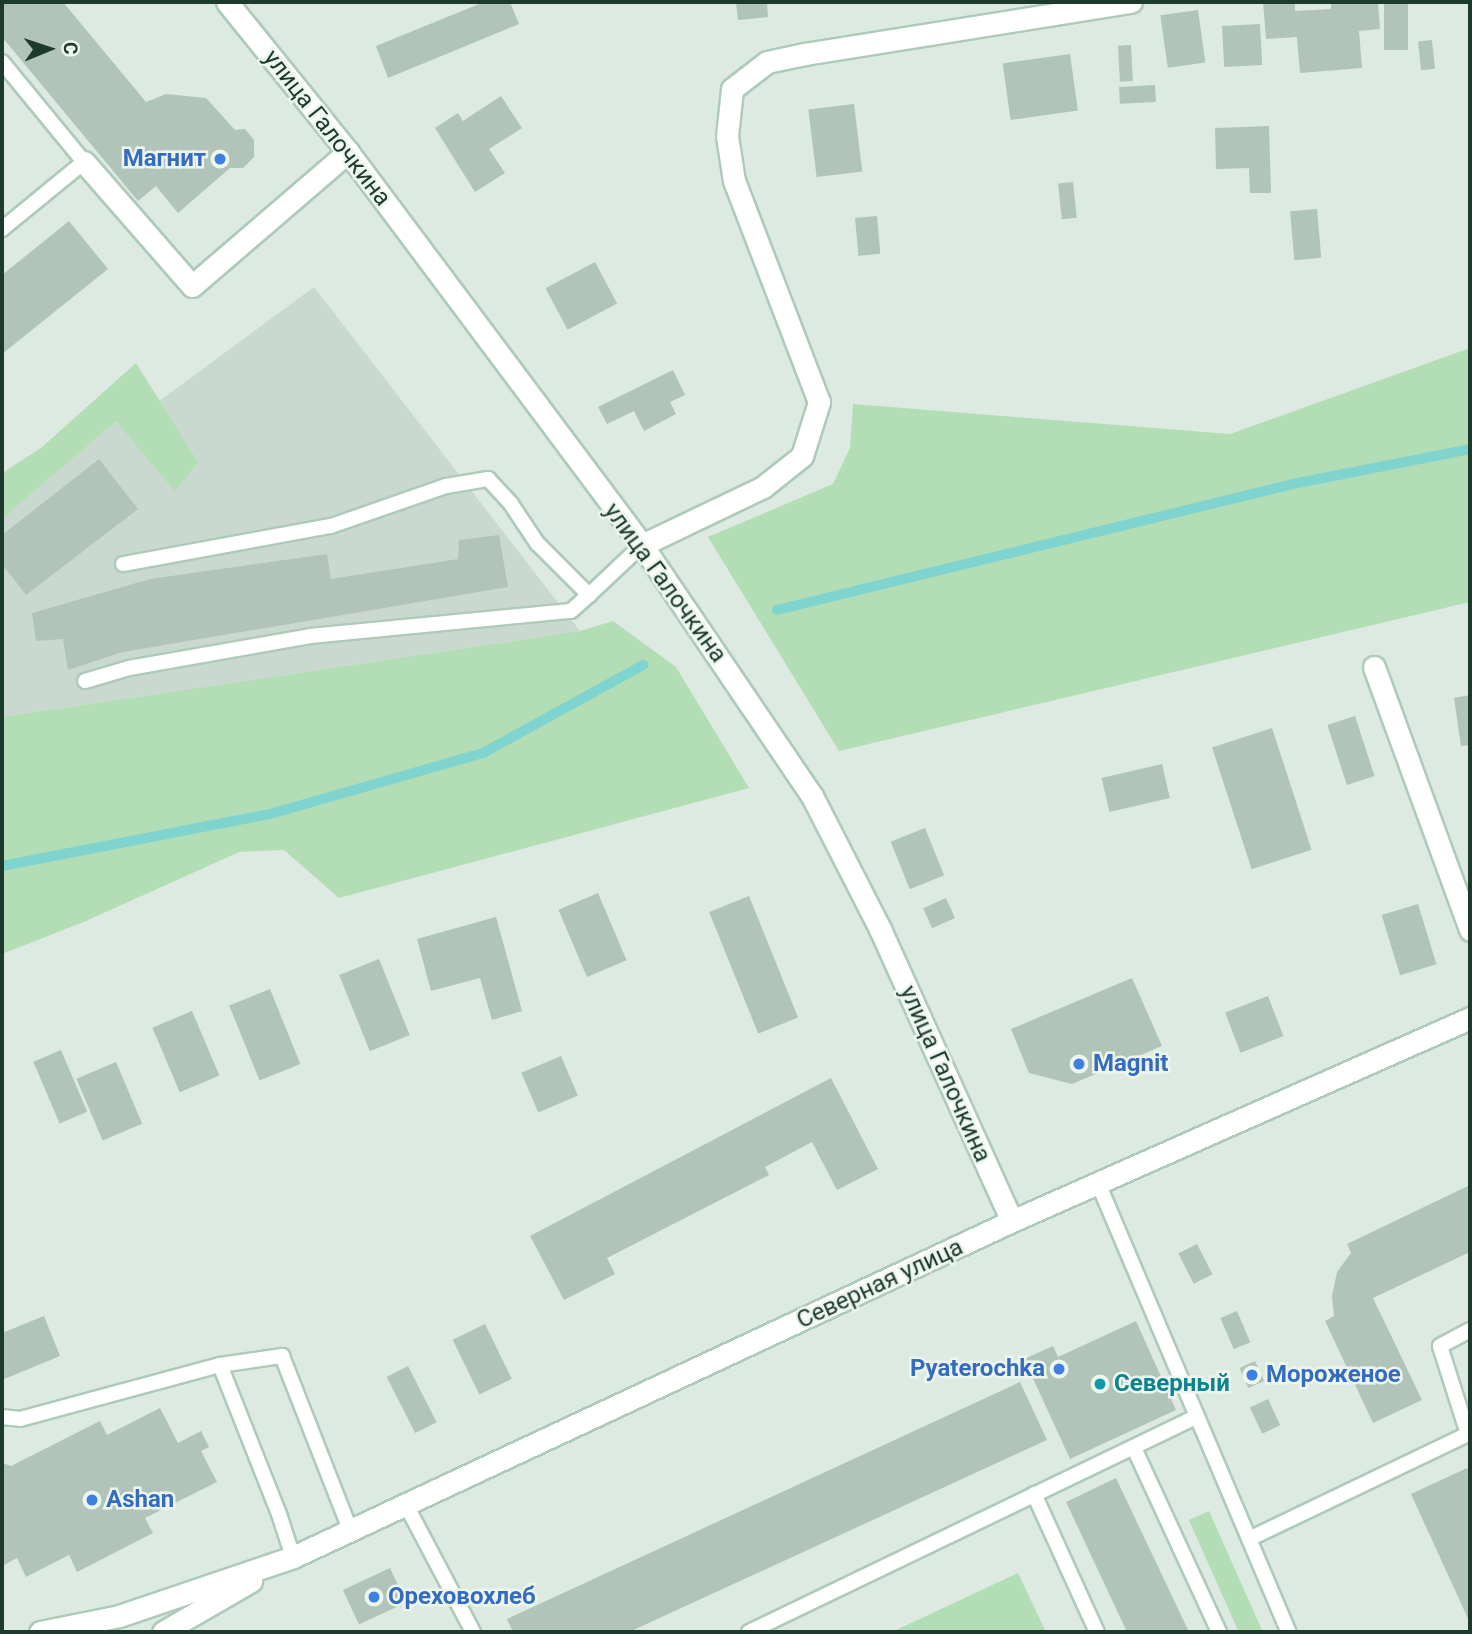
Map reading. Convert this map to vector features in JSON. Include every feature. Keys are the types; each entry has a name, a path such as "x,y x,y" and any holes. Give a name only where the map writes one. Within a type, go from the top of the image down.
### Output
{"street":[{"name":"улица Галочкина","path":"227,2 348,152 593,484 642,545 812,796 880,929 1012,1221"},
{"path":"642,545 764,487 783,472 802,456 820,402 734,181 727,136 732,89 767,62 1131,2"},
{"path":"84,162 192,286 348,152"},
{"path":"1374,667 1470,930"},
{"name":"Северная улица","path":"40,1632 119,1616 293,1557 1012,1221 1470,1018"},
{"name":"Северная улица","path":"163,1632 293,1557"}],"lane":[{"path":"2,62 84,162 2,229"},
{"path":"123,564 331,526 446,486 488,480 511,504 537,543 589,594"},
{"path":"85,681 129,668 310,636 571,611 642,545"},
{"path":"1098,1182 1289,1632"},
{"path":"1251,1538 1469,1436 1440,1346 1470,1331"},
{"path":"2,1417 20,1419 220,1365 282,1356 351,1532"},
{"path":"220,1365 279,1514 293,1557"},
{"path":"749,1632 1196,1417"},
{"path":"1134,1448 1219,1632"},
{"path":"1034,1494 1097,1632"},
{"path":"405,1503 472,1632"}],"shaded area":[{"path":"314,287 580,631 2,717 2,519 116,420 175,492 197,462 158,402"}],"green space":[{"path":"1470,348 1470,602 839,751 708,537 833,484 850,448 853,404 1230,434"},
{"path":"136,363 198,462 175,492 116,421 2,519 2,473 41,448"},
{"path":"613,621 676,667 749,788 339,898 284,850 239,852 86,921 2,954 2,717 580,631"},
{"path":"1209,1511 1263,1632 1239,1632 1189,1520"},
{"path":"1018,1573 1046,1632 892,1632"}],"building":[{"path":"2,2 63,2 146,102 166,94 206,98 235,130 245,129 254,140 254,157 243,168 230,168 178,213 156,186 138,201 2,37"},
{"path":"484,2 510,2 519,24 388,78 376,46"},
{"path":"736,2 767,2 768,17 738,20"},
{"path":"1263,2 1295,2 1295,11 1331,9 1331,2 1378,2 1380,29 1359,31 1362,68 1300,73 1297,37 1266,39"},
{"path":"1384,2 1408,2 1408,50 1384,50"},
{"path":"1198,10 1205,62 1168,68 1160,15"},
{"path":"1260,24 1262,65 1224,67 1222,26"},
{"path":"1432,40 1435,69 1421,70 1418,41"},
{"path":"1131,45 1133,81 1120,82 1118,46"},
{"path":"1070,54 1078,110 1011,120 1003,63"},
{"path":"1155,85 1156,102 1120,104 1119,87"},
{"path":"501,96 522,128 489,149 505,173 475,192 435,128 458,113 463,121"},
{"path":"854,104 862,171 817,177 808,110"},
{"path":"1269,126 1271,193 1250,193 1249,168 1216,169 1215,128"},
{"path":"1073,182 1077,218 1062,219 1058,184"},
{"path":"1317,209 1321,258 1294,260 1290,211"},
{"path":"877,216 880,254 858,256 855,218"},
{"path":"69,221 108,269 2,354 2,275"},
{"path":"595,262 617,303 568,330 546,288"},
{"path":"673,370 685,395 670,402 676,414 644,431 634,411 607,424 598,407"},
{"path":"99,459 138,509 26,595 2,564 2,535"},
{"path":"499,535 508,587 123,652 68,670 63,639 36,641 32,613 150,579 327,554 331,579 458,559 459,540"},
{"path":"1470,695 1470,745 1461,746 1454,698"},
{"path":"1355,716 1374,776 1347,785 1327,725"},
{"path":"1272,728 1312,850 1252,869 1212,747"},
{"path":"1162,764 1170,798 1109,812 1102,778"},
{"path":"925,828 944,875 910,889 891,842"},
{"path":"598,893 627,960 587,977 558,910"},
{"path":"749,896 798,1017 758,1034 709,912"},
{"path":"946,898 955,918 932,928 923,908"},
{"path":"1418,904 1436,964 1400,975 1382,915"},
{"path":"496,917 522,1011 492,1020 480,978 431,991 417,939"},
{"path":"379,959 410,1035 370,1051 339,975"},
{"path":"1132,978 1162,1046 1072,1084 1029,1073 1011,1029"},
{"path":"270,989 300,1064 260,1081 229,1005"},
{"path":"1268,996 1283,1036 1240,1053 1225,1012"},
{"path":"192,1011 219,1075 180,1092 152,1028"},
{"path":"61,1050 87,1112 60,1123 33,1062"},
{"path":"561,1056 578,1096 538,1112 521,1073"},
{"path":"116,1062 142,1124 103,1140 76,1079"},
{"path":"831,1078 878,1169 837,1190 812,1142 765,1167 769,1175 607,1258 615,1274 564,1300 530,1236"},
{"path":"1470,1185 1470,1252 1373,1298 1422,1400 1373,1423 1325,1321 1334,1316 1332,1296 1337,1272 1351,1253 1347,1244"},
{"path":"1197,1244 1212,1274 1194,1284 1178,1254"},
{"path":"1237,1311 1250,1342 1234,1349 1220,1318"},
{"path":"44,1316 60,1356 2,1380 2,1333"},
{"name":"Северный","path":"1136,1321 1176,1410 1070,1459 1024,1359 1053,1346 1058,1357"},
{"path":"485,1324 512,1379 479,1395 453,1340"},
{"name":"Мороженое","path":"1255,1361 1264,1381 1248,1388 1239,1368"},
{"path":"408,1366 437,1422 415,1433 387,1377"},
{"path":"1020,1382 1047,1440 629,1632 513,1632 507,1619"},
{"path":"1268,1399 1280,1425 1262,1434 1250,1407"},
{"name":"Аshan","path":"160,1408 178,1443 201,1431 209,1447 201,1451 217,1482 145,1518 153,1533 77,1572 69,1555 26,1577 17,1558 2,1566 2,1463 11,1466 100,1421 107,1435"},
{"path":"1467,1468 1470,1475 1470,1623 1411,1494"},
{"path":"1116,1478 1189,1632 1127,1632 1066,1502"},
{"name":"Ореховохлеб","path":"390,1568 406,1602 359,1624 343,1590"}],"waterway":[{"path":"777,610 1293,484 1470,449"},
{"path":"2,866 270,814 483,753 643,665"}],"place":[{"name":"Магнит","path":"220,159"},
{"name":"Magnit","path":"1079,1064"},
{"name":"Pyaterochka","path":"1059,1369"},
{"name":"Мороженое","path":"1252,1375"},
{"name":"Северный","path":"1100,1384"},
{"name":"Аshan","path":"92,1500"},
{"name":"Ореховохлеб","path":"374,1597"}]}
